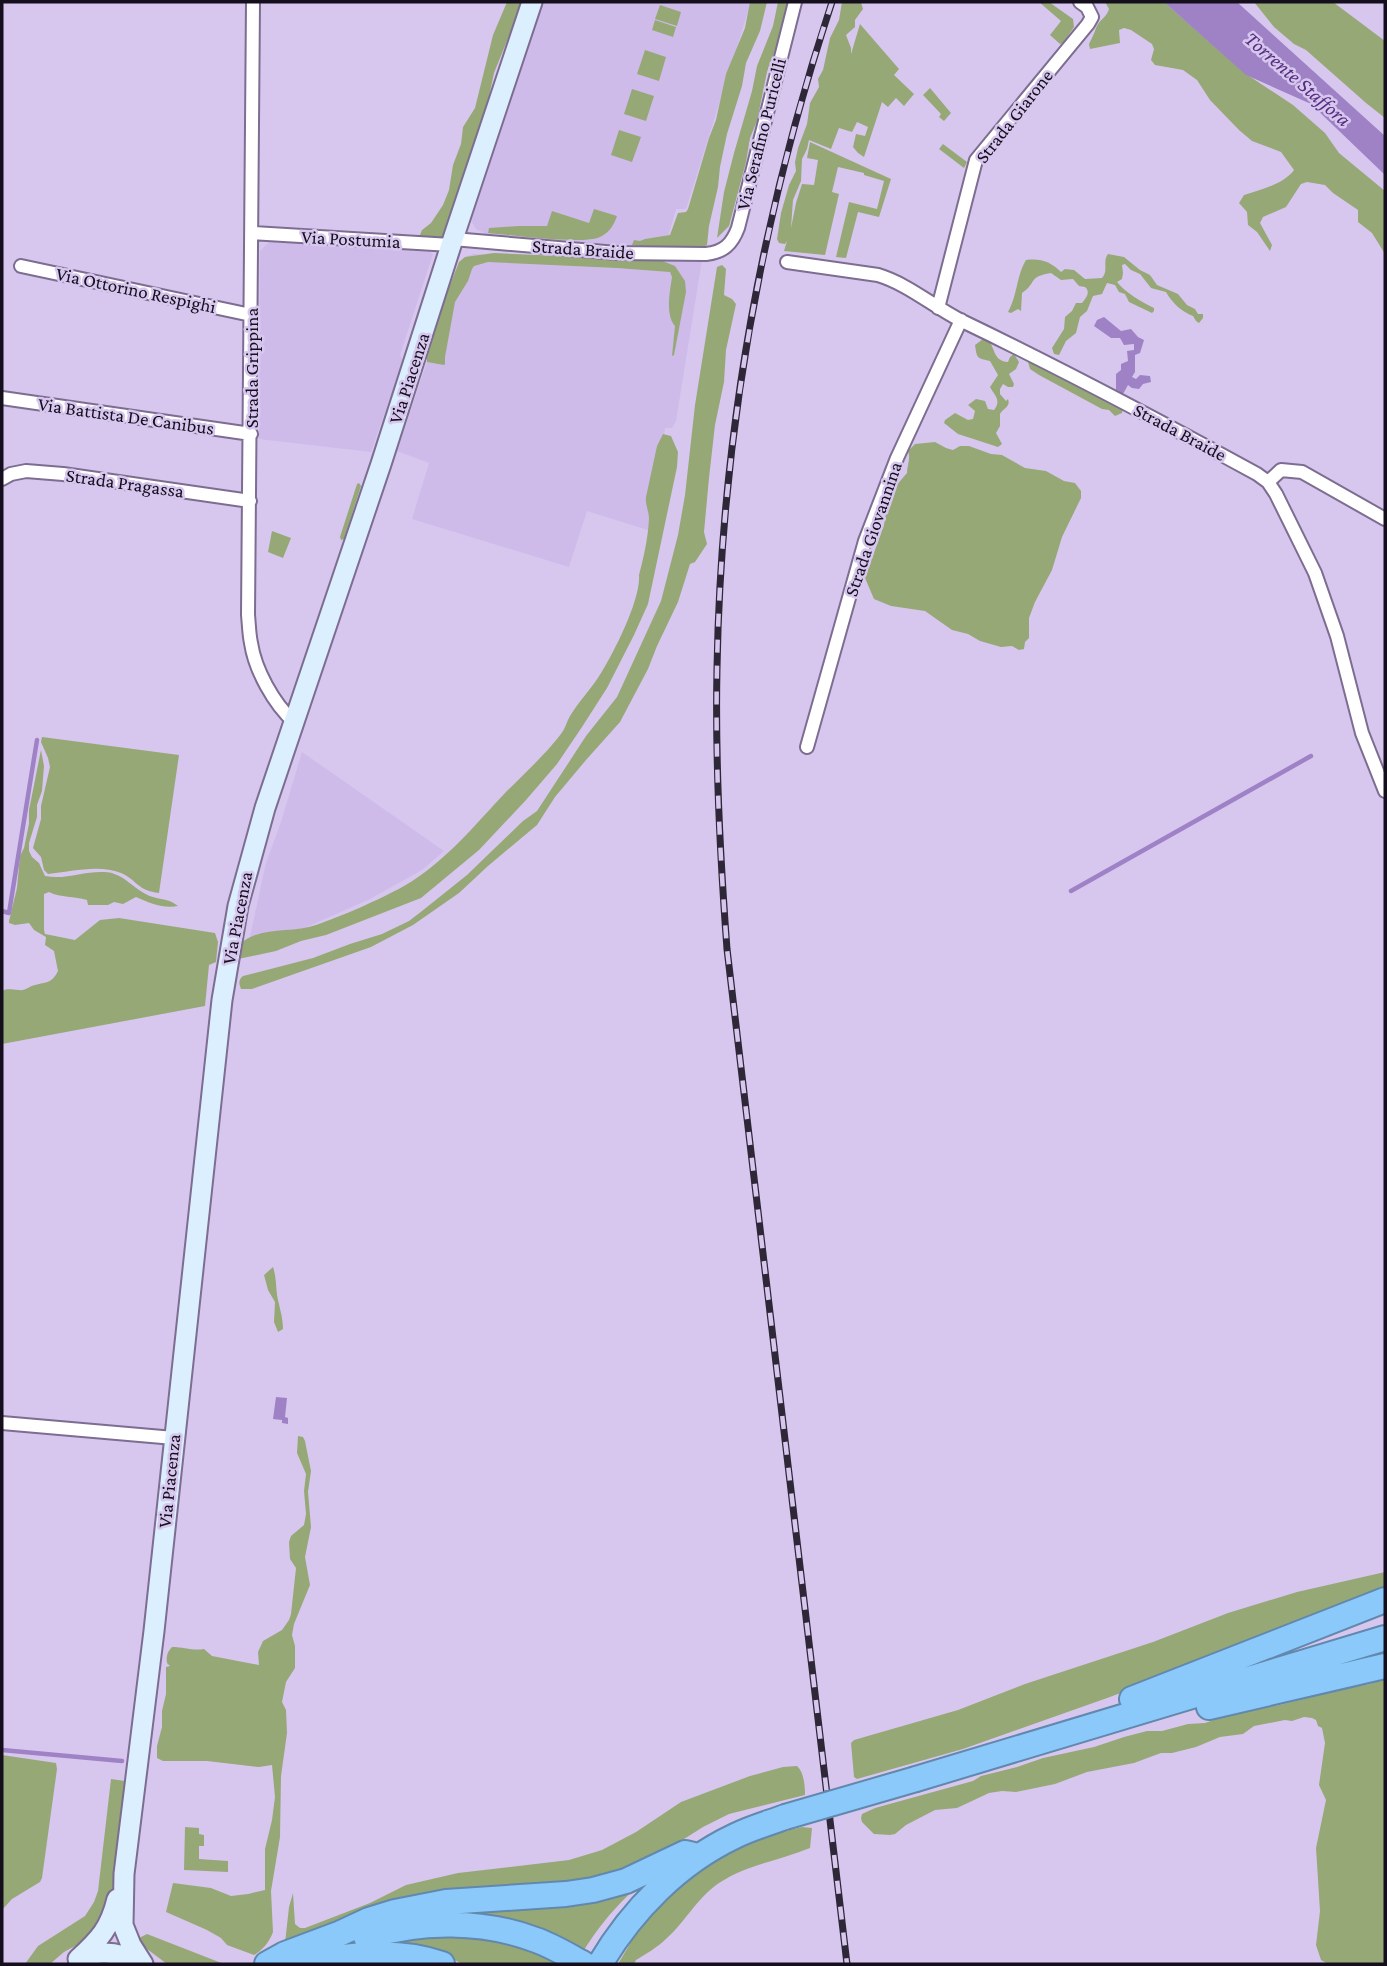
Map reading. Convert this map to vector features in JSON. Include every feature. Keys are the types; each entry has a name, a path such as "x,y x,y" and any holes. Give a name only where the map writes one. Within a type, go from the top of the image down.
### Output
{"highway":[{"path":"1112,1720 1120,1703 1385,1600"},
{"path":"606,1954 632,1918 669,1880 698,1856 736,1835 785,1817 1385,1638"},
{"path":"1112,1720 1136,1723 1385,1666"},
{"path":"280,1964 285,1954 401,1910 446,1902 593,1890 626,1881 674,1856 685,1853 698,1856"},
{"path":"280,1964 382,1932 445,1925 506,1931 537,1940 584,1964"},
{"path":"280,1964 375,1954 408,1955 442,1964"}],"main road":[{"name":"Via Piacenza","path":"142,1964 123,1925 124,1874 154,1631 222,1000 233,928 249,859 532,2"},
{"name":"Via Piacenza","path":"73,1961 99,1941 110,1923 124,1874"},
{"path":"73,1961 89,1955 112,1953 142,1964"}],"street":[{"name":"Strada Grippina","path":"253,2 248,615 256,661 271,694 283,713 294,722"},
{"name":"Via Serafino Puricelli","path":"712,253 728,246 738,228 794,2"},
{"name":"Strada Giarone","path":"938,308 976,160 1088,24 1092,17 1087,7 1080,2"},
{"name":"Via Postumia","path":"252,233 452,242"},
{"name":"Strada Braide","path":"452,242 617,253 712,253"},
{"name":"Strada Braide","path":"787,262 891,279 938,308 1183,434 1268,482 1315,573 1337,636 1362,733 1385,791"},
{"name":"Via Ottorino Respighi","path":"21,265 251,315"},
{"name":"Strada Giovannina","path":"807,747 865,541 897,458 961,320"},
{"name":"Via Battista De Canibus","path":"2,398 250,434"},
{"path":"1268,482 1280,470 1302,472 1385,519"},
{"name":"Strada Pragassa","path":"2,479 26,471 63,474 250,501"},
{"path":"2,1423 174,1438"}],"shaded area":[{"path":"543,2 751,2 686,209 676,209 665,248 625,248 488,235 476,229 471,221"},
{"path":"271,240 426,248 433,254 400,355 403,361 371,452 259,439 260,251"},
{"path":"474,254 625,262 666,258 702,260 676,421 672,428 665,428 651,531 587,511 569,567 412,519 429,463 397,451 461,261"},
{"path":"302,752 444,851 422,870 370,899 291,934 249,941 266,863"}],"green space":[{"path":"507,2 521,2 520,9 494,73 484,120 463,175 448,230 439,243 418,240 422,230 431,223 443,205 449,190 463,127 475,108 493,35"},
{"path":"750,2 767,2 760,31 746,63 727,134 707,245 667,249 632,245 634,240 670,235 678,213 688,209 716,120 726,74 745,28"},
{"path":"778,2 788,2 779,40 767,72 729,226 717,238 724,192 734,153 757,66 773,26"},
{"path":"842,2 861,2 863,9 855,20 855,27 846,35 851,54 860,24 899,69 894,75 914,94 904,106 896,98 888,107 882,102 864,157 853,147 856,134 865,136 868,127 857,122 852,132 839,128 831,149 809,140 802,159 801,181 793,200 791,228 802,184 814,185 818,160 807,158 810,142 891,179 879,217 858,212 846,258 836,257 849,202 877,209 884,181 864,173 838,167 832,192 839,194 825,255 784,251 787,241 785,244 779,243 777,239 781,213 796,171 795,162 807,124 810,103 819,87 818,79 823,70 830,38 839,20"},
{"path":"1039,2 1049,2 1073,19 1074,27 1063,43 1060,44 1050,35 1061,21"},
{"path":"1105,2 1164,2 1246,74 1293,105 1325,133 1339,153 1385,191 1385,254 1372,233 1358,222 1358,210 1325,185 1307,182 1301,184 1286,207 1263,217 1260,223 1272,245 1270,251 1257,232 1248,225 1247,212 1239,203 1244,195 1278,183 1294,170 1281,152 1252,141 1239,130 1210,100 1197,80 1183,70 1155,65 1151,60 1154,49 1152,44 1131,30 1119,30 1120,43 1090,49 1089,44 1096,28 1109,9"},
{"path":"1254,2 1333,2 1385,41 1385,118 1306,50 1294,44 1274,27"},
{"path":"660,5 681,12 677,26 655,19"},
{"path":"655,20 676,27 673,37 652,30"},
{"path":"645,50 666,57 659,81 637,74"},
{"path":"930,88 951,113 944,121 923,95"},
{"path":"632,89 654,96 646,121 624,114"},
{"path":"619,130 641,137 632,162 611,155"},
{"path":"943,144 967,162 964,168 939,149"},
{"path":"594,209 617,216 613,226 600,237 563,240 488,233 489,228 547,226 552,211 589,223"},
{"path":"494,253 655,258 675,266 685,281 686,292 674,355 672,356 675,326 669,309 672,277 670,272 488,262 474,266 455,302 445,364 427,362 427,352 440,310 459,262 465,257"},
{"path":"1108,254 1124,257 1150,275 1157,285 1178,294 1198,314 1203,314 1203,318 1199,323 1196,321 1193,316 1178,307 1166,292 1151,288 1140,274 1125,264 1122,265 1122,279 1117,282 1154,308 1154,311 1152,313 1129,302 1115,285 1107,283 1102,294 1093,296 1087,311 1080,317 1076,333 1066,341 1059,355 1054,354 1052,348 1064,329 1065,317 1076,303 1082,303 1086,297 1088,291 1085,287 1079,286 1073,279 1061,280 1051,273 1044,275 1035,278 1022,293 1021,311 1018,309 1008,312 1026,260 1045,262 1061,272 1065,269 1074,270 1085,279 1102,278"},
{"path":"722,265 726,269 724,295 736,304 715,425 704,532 707,544 695,562 690,564 678,602 648,669 620,722 555,797 537,825 459,893 413,925 371,947 252,989 241,989 239,982 243,976 313,958 382,934 409,921 422,911 467,875 537,811 586,736 617,697 661,601 678,535 717,267"},
{"path":"983,339 989,340 1000,360 1008,362 1014,354 1019,362 1016,369 1009,374 1013,387 1003,384 1000,389 1000,394 1009,402 1000,414 1000,426 996,433 1002,444 998,447 958,434 944,423 955,413 968,420 973,419 975,411 968,405 976,399 985,401 988,409 994,410 996,406 996,398 990,387 998,375 990,361 978,357 975,345"},
{"path":"1030,361 1119,405 1123,409 1122,413 1115,416 1109,410 1102,409 1039,375 1030,369"},
{"path":"663,434 671,436 678,452 677,467 648,604 607,688 557,764 479,850 421,898 326,935 276,951 238,959 237,948 253,936 316,925 372,902 418,877 457,844 557,739 606,664 636,597 648,533 646,497 657,446"},
{"path":"935,442 953,450 960,446 969,446 1002,455 1025,468 1046,471 1064,481 1075,483 1081,491 1081,498 1062,537 1052,570 1029,618 1029,638 1024,649 1001,647 980,641 968,634 952,630 925,611 891,606 874,599 865,578 884,525 889,494 907,473 908,451 915,444"},
{"path":"359,483 361,486 344,539 341,540 340,537"},
{"path":"272,531 291,538 283,558 268,552"},
{"path":"42,737 179,755 159,893 146,890 112,870 94,869 48,874 44,870 41,857 33,848 50,767 41,742"},
{"path":"41,750 44,766 42,791 29,851 45,876 111,873 153,897 178,906 162,906 136,897 123,904 114,902 108,905 88,905 87,900 49,892 44,894 45,934 75,940 100,920 119,918 215,933 218,942 216,962 209,965 205,1006 2,1044 2,991 24,990 51,980 58,971 54,951 45,945 46,937 34,930 29,923 9,923"},
{"path":"273,1267 283,1325 283,1329 278,1332 274,1322 275,1302 264,1275"},
{"path":"298,1436 305,1441 311,1471 308,1492 311,1527 305,1557 310,1585 294,1624 292,1635 295,1668 286,1682 282,1702 286,1710 287,1733 281,1776 280,1837 271,1891 273,1932 270,1939 254,1955 227,1945 207,1930 166,1912 173,1883 211,1888 231,1896 265,1890 265,1849 275,1797 272,1765 259,1767 207,1761 163,1761 157,1758 157,1746 166,1694 166,1667 170,1666 167,1657 172,1647 204,1649 212,1656 259,1665 258,1652 263,1641 282,1630 289,1620 296,1568 290,1559 289,1542 291,1536 304,1525 306,1514 306,1474 297,1453"},
{"path":"1385,1572 1385,1592 1110,1697 963,1749 857,1779 854,1777 851,1743 854,1740 958,1710 1228,1613 1297,1592"},
{"path":"1385,1679 1385,1964 1328,1964 1321,1960 1316,1945 1320,1911 1316,1848 1326,1800 1319,1785 1325,1743 1322,1728 1312,1718 1254,1726 1243,1734 1220,1737 1196,1747 1087,1772 1055,1784 1016,1792 989,1793 957,1808 935,1810 895,1834 874,1834 862,1822 862,1814 875,1808 1043,1758 1094,1747 1147,1731 1205,1723 1237,1712 1280,1705 1319,1693"},
{"path":"2,1755 56,1763 57,1769 42,1878 40,1882 12,1899 2,1910"},
{"path":"797,1766 803,1775 805,1795 729,1814 703,1827 632,1872 285,1943 293,1893 295,1924 305,1928 370,1903 406,1885 458,1873 569,1860 602,1850 636,1832 681,1802 750,1776"},
{"path":"111,1779 125,1781 111,1902 88,1939 64,1952 50,1964 25,1964 38,1946 85,1916 94,1902 98,1891"},
{"path":"185,1827 199,1828 199,1834 204,1835 204,1846 199,1846 199,1859 228,1861 228,1872 184,1870"},
{"path":"802,1827 812,1828 810,1848 752,1867 719,1883 660,1944 634,1964 618,1964 638,1930 689,1874 731,1850 769,1835"},
{"path":"650,1876 614,1910 584,1950 556,1936 397,1918"},
{"path":"147,1934 224,1964 167,1964 137,1939"},
{"path":"449,1936 516,1944 567,1964 462,1964 449,1957 383,1945 407,1939"}],"water":[{"name":"Torrente Staffora","path":"1164,2 1237,2 1385,136 1385,175 1311,104 1246,75"},
{"path":"1104,317 1121,331 1131,329 1144,340 1140,353 1135,355 1135,372 1132,377 1136,379 1140,375 1150,376 1151,382 1143,384 1139,389 1128,385 1123,394 1116,390 1116,374 1121,370 1121,364 1128,361 1127,351 1134,350 1134,344 1124,345 1120,338 1111,338 1094,326 1097,320"},
{"path":"276,1397 287,1398 285,1417 288,1418 288,1424 273,1419"}],"waterway":[{"path":"2,911 9,913 37,740"},
{"path":"1071,891 1311,756"},
{"path":"2,1750 122,1761"}],"railway":[{"path":"832,2 807,83 765,247 736,414 720,583 717,738 727,949 847,1964"}]}
